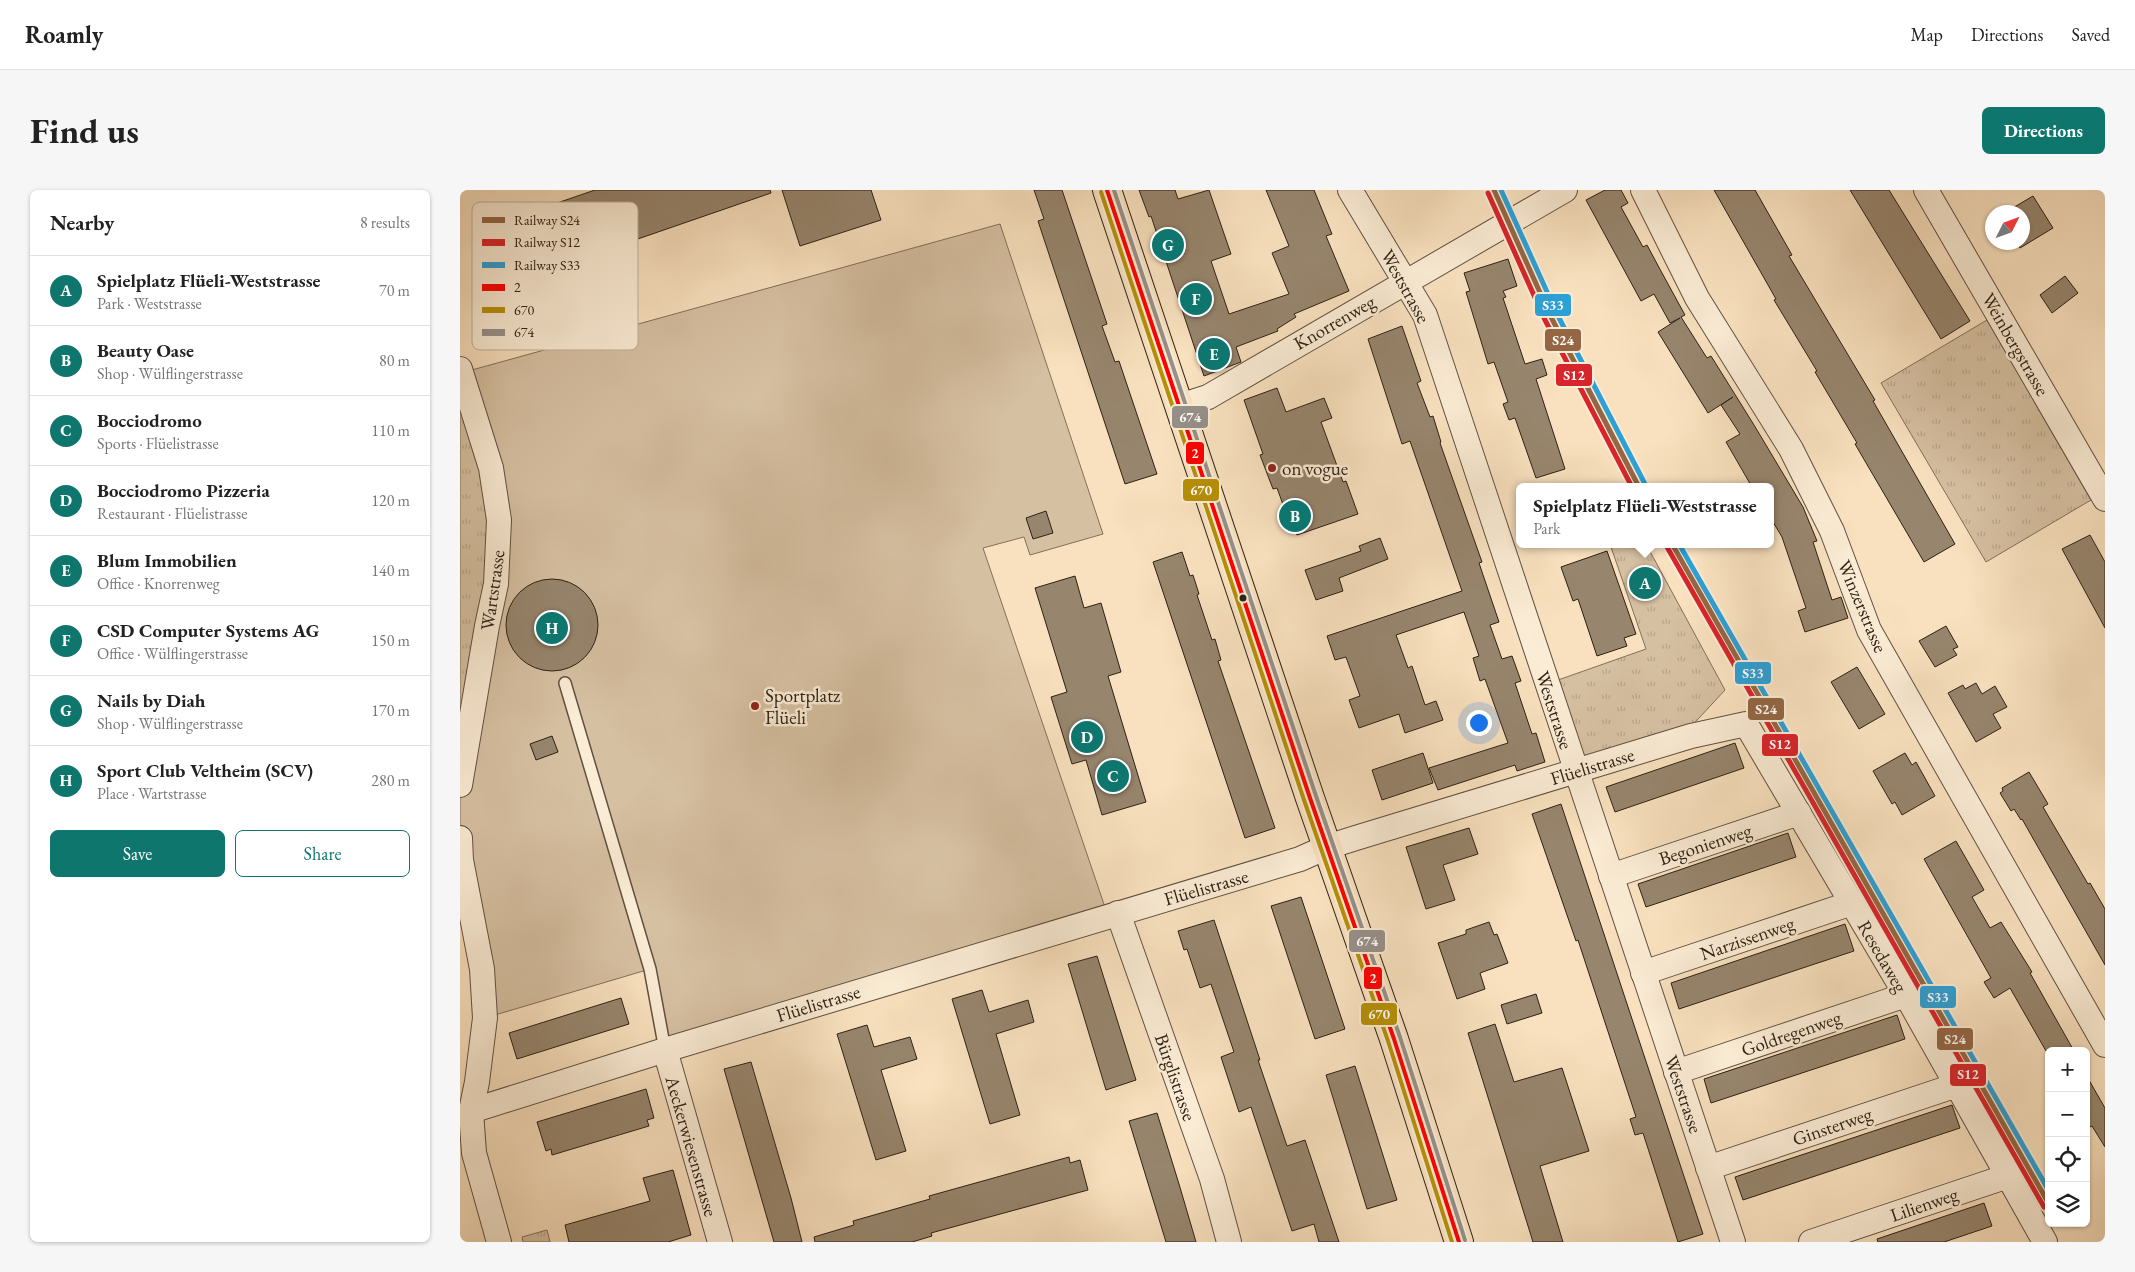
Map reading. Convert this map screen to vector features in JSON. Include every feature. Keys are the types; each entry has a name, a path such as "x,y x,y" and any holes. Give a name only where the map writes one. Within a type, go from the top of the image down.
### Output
{"main road":[{"path":"1107,190 1327,847 1394,1040 1459,1242"}],"street":[{"name":"Weststrasse","path":"1350,190 1425,315 1733,1242"},
{"name":"Knorrenweg","path":"1180,406 1208,397 1405,281 1565,190"},
{"name":"Winzerstrasse","path":"1643,190 1697,298 1791,449 1832,531 1869,630 2105,1046"},
{"name":"Weinbergstrasse","path":"1926,190 2105,499"},
{"name":"Wartstrasse","path":"460,369 491,468 499,520 496,584 460,785"},
{"name":"Flüelistrasse","path":"465,1108 665,1050 1300,859 1327,847 1691,736 1746,724"},
{"name":"Resedaweg","path":"1746,724 1906,995 2045,1242"},
{"name":"Begonienweg","path":"1610,876 1799,813"},
{"path":"460,838 461,860 482,969 485,1018 477,1082 465,1108 474,1153 499,1242"},
{"name":"Narzissenweg","path":"1643,973 1852,902"},
{"name":"Bürglistrasse","path":"1118,913 1212,1179 1229,1242"},
{"name":"Goldregenweg","path":"1676,1072 1906,995"},
{"name":"Aeckerwiesenstrasse","path":"665,1050 720,1242"},
{"name":"Ginsterweg","path":"1708,1168 1957,1084"},
{"name":"Lilienweg","path":"1811,1242 2008,1176"}],"lane":[{"path":"565,683 650,969 665,1050"}],"green space":[{"name":"Sportplatz Flüeli","path":"1000,224 1103,534 1030,555 1024,537 983,548 1108,916 665,1050 650,969 485,1018 460,838 460,785 499,520 461,373 544,350 638,350 638,324"},
{"path":"1987,320 2091,500 1986,562 1881,383"},
{"path":"460,377 487,469 487,574 460,745"},
{"path":"1611,548 1648,548 1725,690 1687,731 1592,761 1582,754 1558,680 1646,649"},
{"path":"547,1230 550,1242 523,1242 522,1237"}],"building":[{"path":"595,190 770,190 771,193 638,239 638,202 560,202"},
{"path":"782,190 871,190 881,220 800,246"},
{"path":"1034,190 1062,190 1107,324 1102,326 1115,362 1119,361 1157,474 1125,484 1038,221 1044,219"},
{"path":"1139,190 1175,190 1178,199 1209,190 1231,254 1211,261 1229,314 1289,294 1272,253 1289,246 1266,190 1314,190 1332,234 1326,236 1349,291 1294,314 1296,317 1277,329 1278,331 1236,347 1241,362 1204,376 1151,216 1149,217"},
{"path":"1605,190 1621,190 1628,203 1621,207 1643,247 1647,245 1685,315 1681,317 1707,358 1711,356 1803,507 1817,541 1813,542 1832,600 1841,597 1848,618 1805,632 1798,611 1806,608 1782,537 1774,524 1774,483 1750,483 1726,442 1740,434 1721,405 1733,397 1708,413 1658,332 1680,318 1670,323 1654,294 1641,301 1586,200"},
{"path":"1714,190 1755,190 1792,255 1789,256 1875,400 1873,401 1955,544 1924,562 1855,444 1857,443 1815,372 1817,371 1774,300 1776,299"},
{"path":"1850,190 1889,190 1970,321 1941,339"},
{"path":"2033,196 2053,228 2030,242 2030,205 2018,205"},
{"path":"1508,259 1517,286 1503,291 1506,297 1503,298 1525,364 1542,359 1547,375 1536,379 1565,469 1536,478 1515,418 1509,420 1503,404 1508,402 1494,362 1488,364 1466,292 1470,291 1464,273"},
{"path":"2065,276 2078,293 2052,313 2040,295"},
{"path":"1402,326 1421,381 1417,383 1430,417 1433,416 1440,443 1482,562 1479,563 1499,622 1490,625 1502,659 1512,656 1521,681 1515,683 1532,734 1536,733 1545,762 1517,771 1515,765 1438,790 1429,768 1508,743 1485,679 1480,681 1473,658 1479,656 1464,612 1396,635 1408,668 1412,666 1425,705 1436,701 1443,720 1405,733 1399,714 1359,728 1349,700 1360,696 1346,657 1335,660 1327,636 1462,591 1410,441 1402,444 1368,339"},
{"path":"1277,388 1286,412 1324,398 1332,418 1321,422 1343,482 1346,481 1358,514 1297,535 1292,521 1289,521 1277,488 1273,489 1260,455 1263,454 1244,400"},
{"path":"1046,511 1053,533 1033,539 1026,518"},
{"path":"2090,535 2105,562 2105,628 2062,549"},
{"path":"1380,538 1388,559 1339,578 1343,591 1316,600 1305,570 1361,551 1359,546"},
{"path":"1607,551 1636,634 1624,638 1627,646 1597,656 1578,599 1573,601 1561,567"},
{"path":"1182,552 1190,576 1193,575 1199,594 1197,595 1212,640 1215,639 1221,660 1218,661 1275,828 1245,838 1153,562"},
{"path":"1075,576 1084,608 1101,603 1121,672 1108,676 1146,802 1102,815 1086,760 1072,764 1051,697 1067,692 1035,588"},
{"path":"552,579 570,583 584,593 594,607 598,625 594,643 584,657 570,667 552,671 534,667 520,657 510,643 506,625 510,607 520,593 534,583"},
{"path":"1946,626 1958,647 1953,649 1957,655 1935,667 1919,641"},
{"path":"1857,667 1885,714 1859,729 1831,682"},
{"path":"1976,683 1982,694 1995,686 2007,707 1993,714 2001,728 1976,742 1948,693 1963,685 1965,689"},
{"path":"552,736 558,752 536,760 530,744"},
{"path":"1735,743 1744,768 1615,812 1606,787"},
{"path":"1423,753 1433,783 1382,800 1372,770"},
{"path":"1905,753 1912,765 1916,762 1935,796 1902,815 1895,802 1892,804 1873,771"},
{"path":"2029,772 2048,804 2043,807 2088,884 2090,883 2105,909 2105,965 2022,819 2014,809 2011,811 2000,793 2003,791 2002,788"},
{"path":"1561,804 1703,1234 1678,1242 1643,1133 1635,1135 1630,1119 1636,1117 1578,940 1576,941 1532,814"},
{"path":"1469,828 1478,854 1443,865 1455,900 1426,909 1406,847"},
{"path":"1788,833 1796,857 1646,907 1638,884"},
{"path":"1956,841 1984,890 1972,897 1990,928 2001,922 2032,972 2030,973 2072,1047 2045,1047 2045,1049 2010,988 1994,998 1984,982 1991,978 1924,859"},
{"path":"1301,897 1345,1029 1315,1039 1271,906"},
{"path":"1214,920 1287,1146 1305,1140 1339,1242 1319,1242 1314,1224 1292,1231 1251,1107 1239,1112 1221,1057 1234,1052 1211,984 1200,988 1187,949 1184,950 1178,931"},
{"path":"1489,922 1494,935 1497,934 1508,963 1480,973 1485,989 1457,999 1438,943 1466,934 1466,930"},
{"path":"1845,924 1854,951 1679,1009 1671,983"},
{"path":"1097,956 1136,1080 1106,1090 1068,964"},
{"path":"982,990 989,1012 1028,1000 1034,1022 996,1034 1020,1115 990,1124 952,999"},
{"path":"1536,994 1542,1013 1507,1024 1501,1005"},
{"path":"621,998 629,1024 517,1059 509,1033"},
{"path":"1897,1015 1905,1039 1711,1103 1704,1079"},
{"path":"1495,1024 1514,1082 1562,1068 1589,1151 1540,1166 1563,1242 1533,1242 1468,1033"},
{"path":"867,1025 874,1047 910,1037 917,1059 881,1070 906,1151 876,1160 837,1034"},
{"path":"751,1062 802,1242 774,1242 724,1069"},
{"path":"1355,1066 1397,1200 1367,1209 1326,1075"},
{"path":"2090,1082 2105,1108 2105,1147 2092,1126 2090,1127"},
{"path":"646,1089 654,1118 647,1120 649,1126 552,1155 551,1149 546,1151 537,1122"},
{"path":"1952,1105 1960,1128 1743,1200 1735,1177"},
{"path":"1157,1113 1196,1242 1166,1242 1129,1121"},
{"path":"1069,1157 1070,1163 1080,1160 1088,1190 931,1233 932,1236 912,1242 815,1242 814,1237 854,1225 853,1221 930,1199 929,1196"},
{"path":"673,1170 691,1235 668,1242 569,1242 565,1225 650,1201 643,1178"},
{"path":"1984,1203 1992,1226 1944,1242 1878,1242 1877,1239"}],"tunnel":[{"path":"1747,692 1761,684"}],"rail line":[{"name":"S24","path":"1494,190 1551,317 1637,483"},
{"name":"S33","path":"1501,190 1557,314 1644,483"},
{"name":"S12","path":"1488,193 1545,320 1630,483"},
{"name":"S12","path":"1668,548 2044,1207"},
{"name":"S24","path":"1674,548 2045,1197"},
{"name":"S33","path":"1681,548 2045,1184"}],"transit line":[{"name":"2","path":"1107,190 1310,798 1394,1039 1459,1242"},
{"name":"674","path":"1114,190 1316,796 1400,1037 1465,1240"},
{"name":"670","path":"1101,192 1304,800 1388,1041 1452,1242"}],"place":[{"name":"Nails by Diah","path":"1168,245"},
{"name":"CSD Computer Systems AG","path":"1196,299"},
{"name":"Blum Immobilien","path":"1214,354"},
{"name":"on vogue","path":"1272,468"},
{"name":"Beauty Oase","path":"1295,516"},
{"name":"Spielplatz Flüeli-Weststrasse","path":"1645,583"},
{"name":"Sport Club Veltheim (SCV)","path":"552,628"},
{"name":"Sportplatz Flüeli","path":"755,706"},
{"name":"Bocciodromo Pizzeria","path":"1087,737"},
{"name":"Bocciodromo","path":"1113,776"}]}
